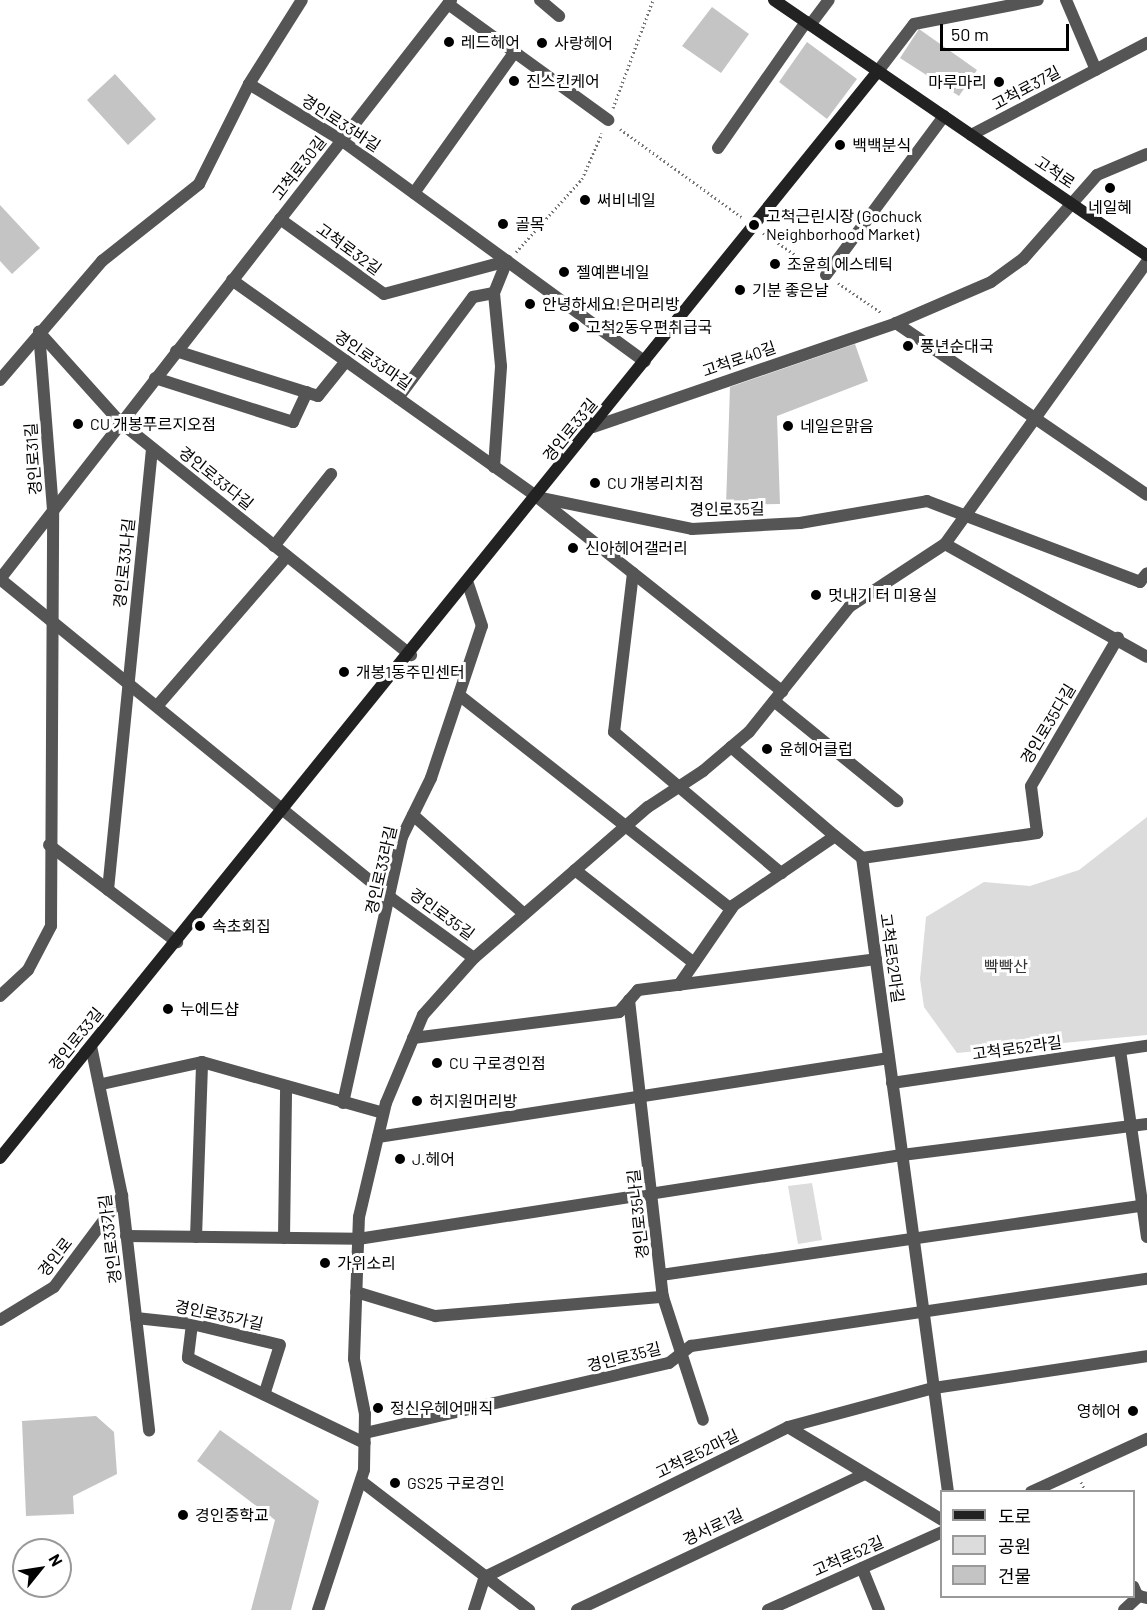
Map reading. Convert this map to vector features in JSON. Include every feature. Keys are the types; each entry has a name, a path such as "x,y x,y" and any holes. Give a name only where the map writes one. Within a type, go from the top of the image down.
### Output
{"street":[{"path":"0,380 102,261 200,184 249,84 302,0"},
{"name":"고척로","path":"774,0 1146,252"},
{"path":"718,148 808,23 829,0"},
{"path":"878,70 914,24 1038,0"},
{"path":"1066,0 1096,70"},
{"name":"고척로30길","path":"0,579 449,2 514,53 608,120"},
{"path":"547,2 559,16"},
{"name":"고척로37길","path":"971,135 1147,43"},
{"path":"414,193 514,53"},
{"name":"경인로33길","path":"0,1158 411,655 878,70"},
{"name":"경인로33바길","path":"249,84 341,140 645,362"},
{"path":"825,275 944,116"},
{"name":"고척로40길","path":"593,427 896,323 991,282 1023,259 1075,205 1097,175 1147,154"},
{"name":"고척로32길","path":"280,219 384,294 507,261"},
{"name":"경인로35길","path":"318,1610 361,1481 365,1438 354,1359 358,1239 383,1113 423,1014 474,958 524,914 626,826 731,747 774,701 849,607 945,544 1037,420 1146,252"},
{"path":"494,466 501,366 494,293 507,261"},
{"name":"경인로33마길","path":"232,280 537,497"},
{"path":"398,398 473,297 494,293"},
{"path":"896,323 1147,495"},
{"name":"경인로33다길","path":"39,332 120,422 411,655"},
{"name":"경인로31길","path":"0,996 28,970 51,926 49,845 53,510 39,332"},
{"path":"176,351 318,396 346,361"},
{"path":"155,378 293,422 307,392"},
{"name":"경인로33나길","path":"108,890 152,448"},
{"path":"274,546 331,474"},
{"path":"537,497 782,690"},
{"name":"경인로35길","path":"537,497 692,529 800,523 900,502 927,501 968,514 1140,582 1147,573"},
{"path":"945,544 1118,638 1147,657"},
{"path":"158,705 287,556"},
{"path":"633,573 614,732 781,873"},
{"path":"0,579 286,808 391,898"},
{"name":"경인로33라길","path":"343,1103 391,898 402,837 413,815 459,695 482,626 468,584"},
{"name":"경인로35다길","path":"862,858 1037,833 1031,786 1118,638"},
{"path":"459,695 731,909"},
{"path":"774,701 897,801"},
{"path":"731,747 862,858"},
{"path":"413,815 524,914"},
{"path":"679,985 731,909 835,836"},
{"path":"49,845 177,942"},
{"name":"고척로52마길","path":"862,858 948,1490"},
{"path":"575,870 694,963"},
{"name":"경인로35길","path":"391,898 474,958"},
{"path":"413,1038 619,1012 638,990 876,959"},
{"name":"경인로35나길","path":"629,1000 642,1096 663,1297 703,1420"},
{"name":"경인로33가길","path":"91,1046 102,1084 122,1196 149,1430"},
{"name":"고척로52라길","path":"892,1083 1147,1046"},
{"path":"1120,1050 1145,1206 1147,1237"},
{"path":"378,1137 889,1058"},
{"path":"102,1084 202,1062 383,1113"},
{"path":"196,1238 202,1062"},
{"path":"284,1238 286,1086"},
{"path":"126,1236 358,1239 902,1155 1147,1124"},
{"name":"경인로","path":"0,1320 54,1287 122,1196"},
{"path":"661,1275 913,1237 1145,1206"},
{"path":"924,1312 1147,1279"},
{"path":"356,1292 435,1316 663,1297"},
{"name":"경인로35길","path":"365,1438 682,1356 691,1346 924,1312"},
{"name":"경인로35가길","path":"136,1318 192,1324 280,1345 264,1395"},
{"path":"192,1324 188,1358 264,1395 365,1438"},
{"path":"934,1388 1147,1356"},
{"name":"고척로52마길","path":"486,1577 788,1427 934,1388"},
{"path":"788,1427 940,1519"},
{"path":"1033,1490 1147,1439"},
{"name":"경서로1길","path":"577,1610 865,1473"},
{"path":"361,1481 529,1610"},
{"name":"고척로52길","path":"768,1610 940,1533"},
{"path":"862,1568 879,1610"},
{"path":"474,1610 486,1577"},
{"path":"1124,1610 1140,1593"}],"path":[{"path":"507,261 582,179 608,120 653,0"},
{"path":"608,120 753,226 896,323"}],"green space":[{"name":"빡빡산","path":"1147,817 1147,1035 957,1053 924,1007 920,979 926,917 984,882 1030,886 1079,870"},
{"path":"812,1183 822,1240 798,1244 788,1186"}],"building":[{"path":"712,7 749,34 721,73 682,46"},
{"path":"919,29 977,70 959,96 900,58"},
{"path":"807,42 857,79 827,119 779,82"},
{"path":"115,74 156,119 128,145 87,100"},
{"path":"0,205 40,248 12,274 0,261"},
{"path":"855,344 868,381 777,416 780,504 726,505 730,387"},
{"path":"96,1416 114,1432 117,1474 73,1496 74,1514 26,1516 22,1421"},
{"path":"220,1430 319,1501 291,1610 251,1610 275,1520 197,1461"}],"place":[{"name":"레드헤어","path":"449,42"},
{"name":"사랑헤어","path":"542,43"},
{"name":"진스킨케어","path":"514,81"},
{"name":"마루마리","path":"999,82"},
{"name":"백백분식","path":"840,145"},
{"name":"네일혜","path":"1110,188"},
{"name":"써비네일","path":"585,200"},
{"name":"골목","path":"503,224"},
{"name":"고척근린시장 (Gochuck Neighborhood Market)","path":"754,225"},
{"name":"조윤희 에스테틱","path":"775,264"},
{"name":"젤예쁜네일","path":"564,272"},
{"name":"기분 좋은날","path":"740,290"},
{"name":"안녕하세요!은머리방","path":"530,304"},
{"name":"고척2동우편취급국","path":"574,327"},
{"name":"풍년순대국","path":"908,346"},
{"name":"CU 개봉푸르지오점","path":"78,424"},
{"name":"네일은맑음","path":"788,426"},
{"name":"CU 개봉리치점","path":"595,483"},
{"name":"신아헤어갤러리","path":"573,548"},
{"name":"멋내기 터 미용실","path":"816,595"},
{"name":"개봉1동주민센터","path":"344,672"},
{"name":"윤헤어클럽","path":"767,749"},
{"name":"속초회집","path":"200,926"},
{"name":"누에드샵","path":"168,1009"},
{"name":"CU 구로경인점","path":"437,1063"},
{"name":"허지원머리방","path":"417,1101"},
{"name":"J.헤어","path":"400,1159"},
{"name":"가위소리","path":"325,1263"},
{"name":"정신우헤어매직","path":"378,1408"},
{"name":"영헤어","path":"1133,1411"},
{"name":"GS25 구로경인","path":"395,1483"},
{"name":"경인중학교","path":"183,1515"}]}
